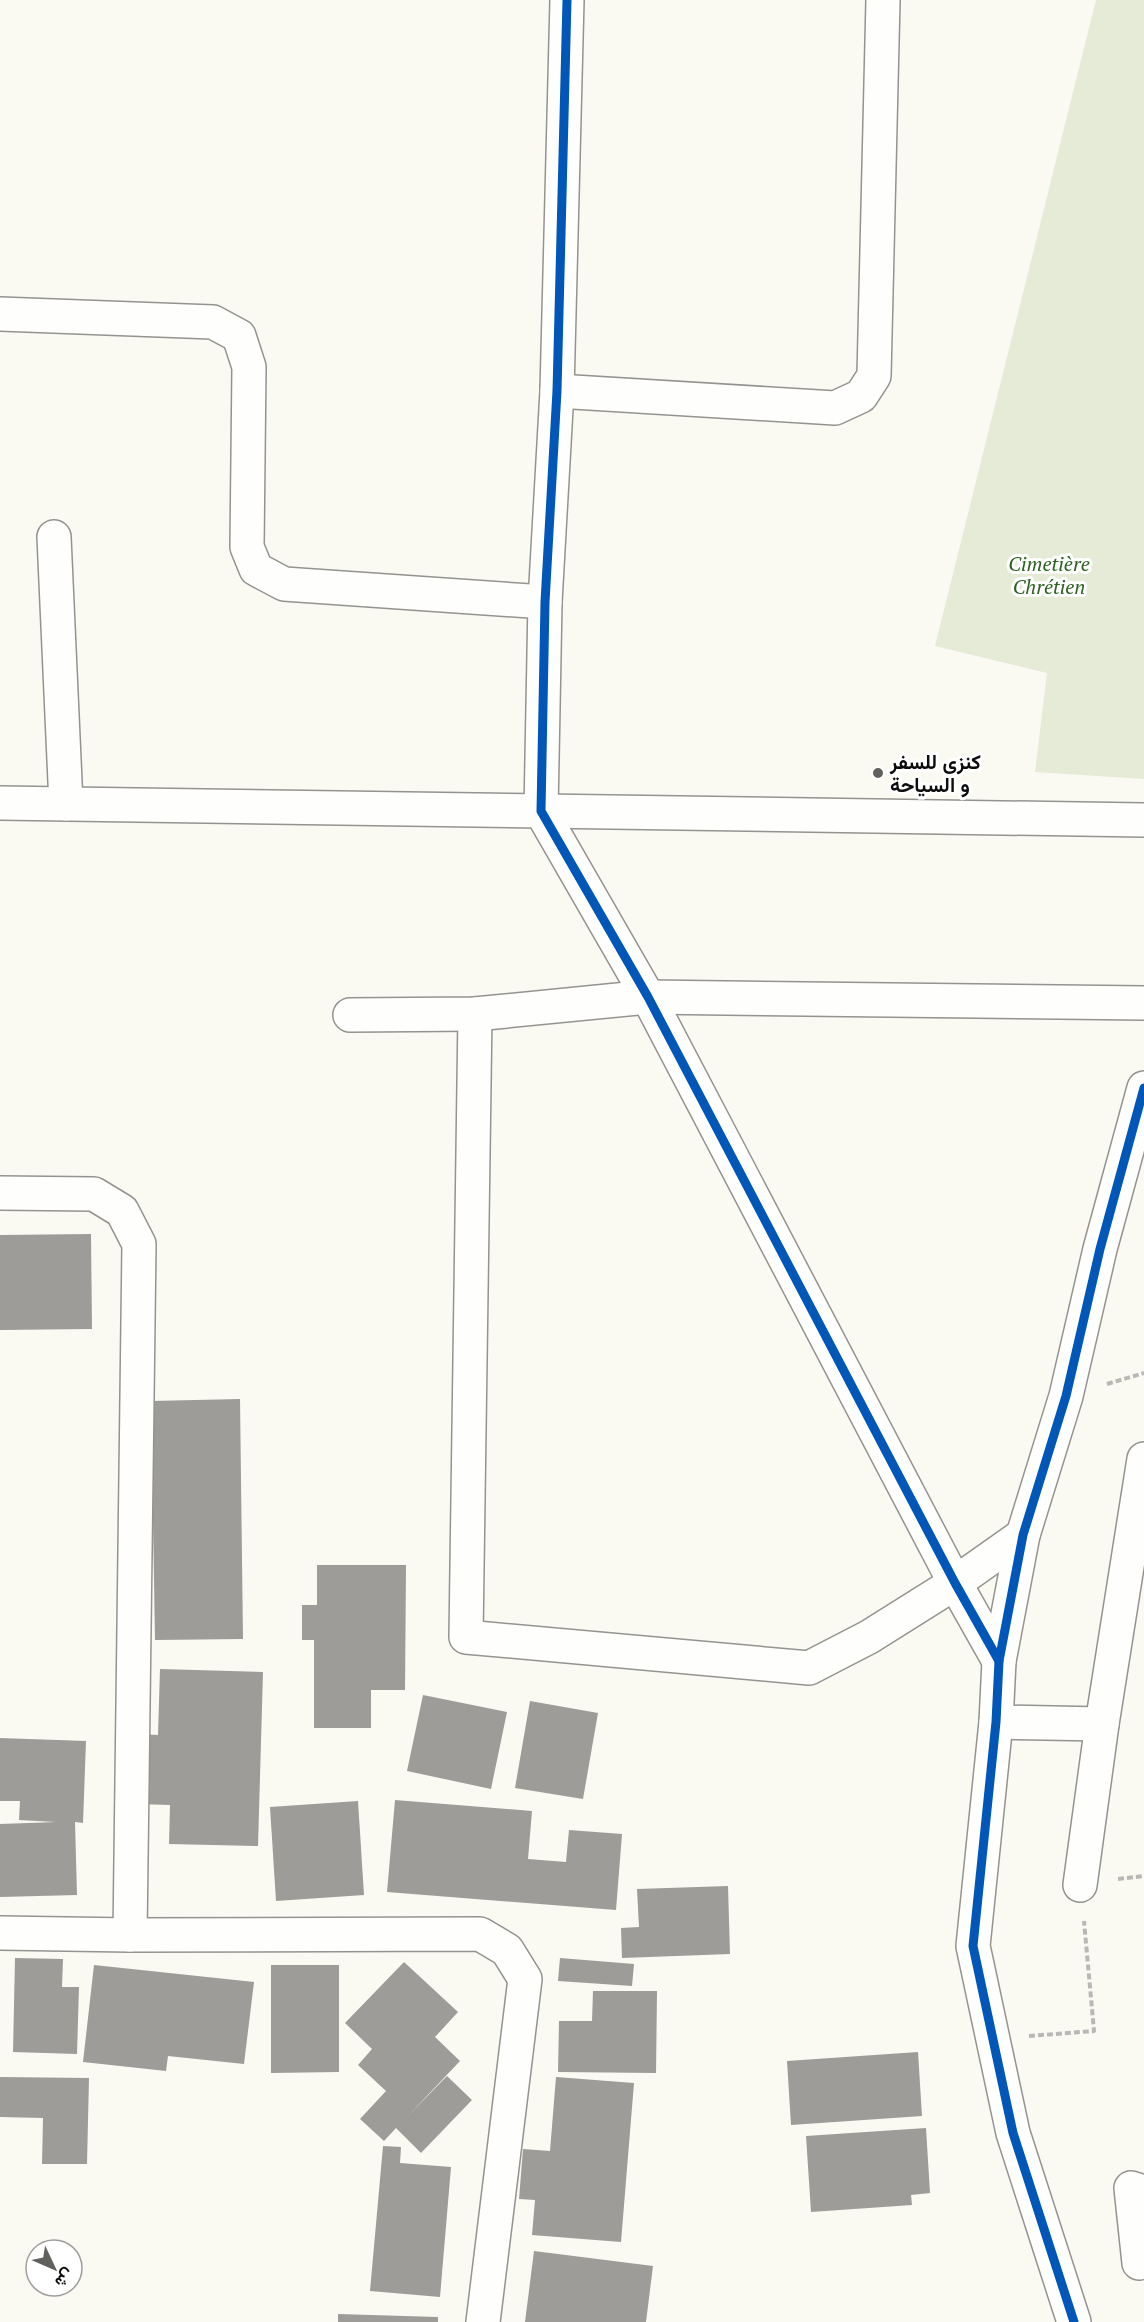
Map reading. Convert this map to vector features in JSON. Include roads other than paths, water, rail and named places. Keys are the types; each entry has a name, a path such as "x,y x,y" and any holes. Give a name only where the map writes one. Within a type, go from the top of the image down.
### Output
{"street":[{"path":"567,0 557,391 545,602 541,811 648,997 955,1583 999,1661"},
{"path":"557,391 835,408 861,396 874,376 883,0"},
{"path":"0,314 213,322 239,336 249,367 247,547 256,569 284,584 545,602"},
{"path":"54,537 66,804"},
{"path":"0,803 1144,820"},
{"path":"350,1015 475,1014 648,997 1144,1003"},
{"path":"475,1014 466,1637 809,1668 869,1637 955,1583 1023,1535"},
{"path":"1074,2322 1013,2133 972,1946 996,1722 999,1661 1023,1535 1066,1396 1100,1249 1144,1092"},
{"path":"0,1193 94,1194 122,1211 140,1244 130,1935"},
{"path":"1095,1882 1102,1724 1144,1459"},
{"path":"996,1722 1102,1724"},
{"path":"0,1933 480,1934 507,1950 525,1979 483,2322"},
{"path":"1139,2263 1131,2188 1144,2192"}],"place":[{"name":"كنزي للسفر و السياحة","path":"878,773"}],"park label":[{"name":"Cimetière Chrétien","path":"1049,576"}]}
